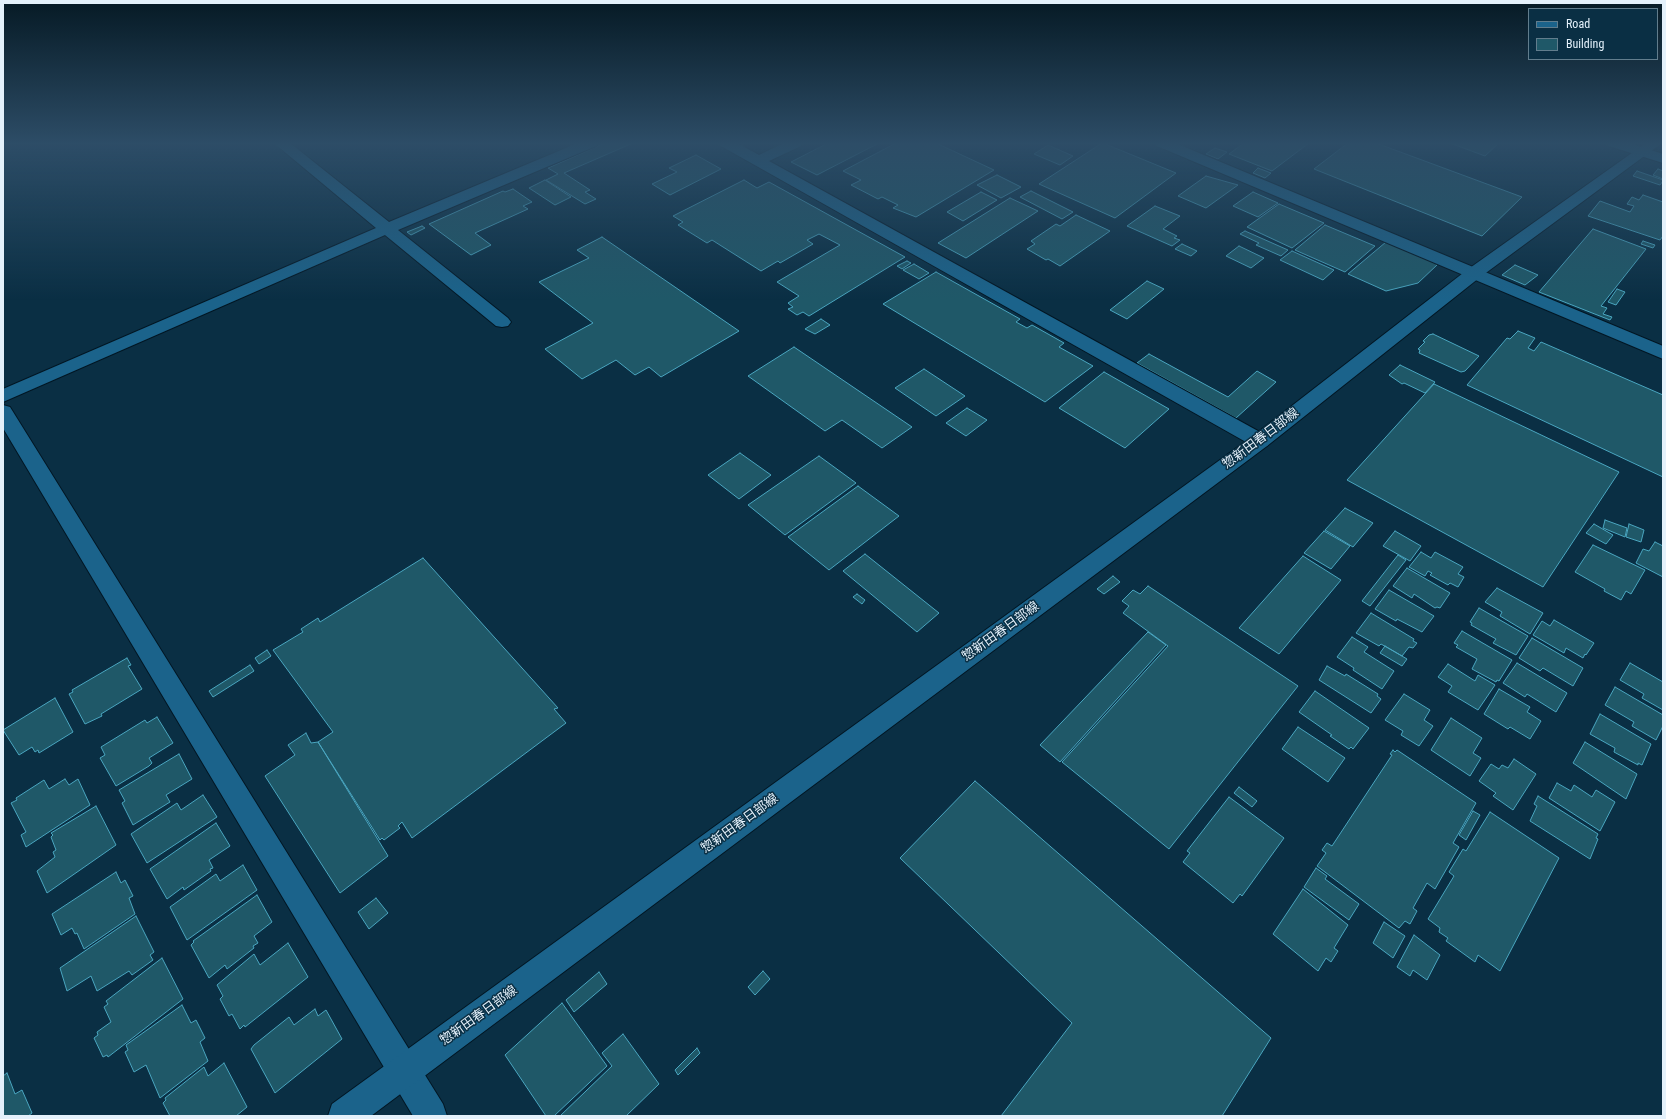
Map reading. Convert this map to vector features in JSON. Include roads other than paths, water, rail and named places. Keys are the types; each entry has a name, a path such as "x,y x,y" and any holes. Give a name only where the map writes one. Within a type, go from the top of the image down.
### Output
{"street":[{"path":"345,195 502,322"},
{"path":"3,396 467,195"},
{"path":"819,195 1260,441"},
{"path":"1286,195 1663,352"},
{"name":"惣新田春日部線","path":"344,1116 1260,441 1473,274 1589,195"},
{"path":"3,412 431,1116"}]}
